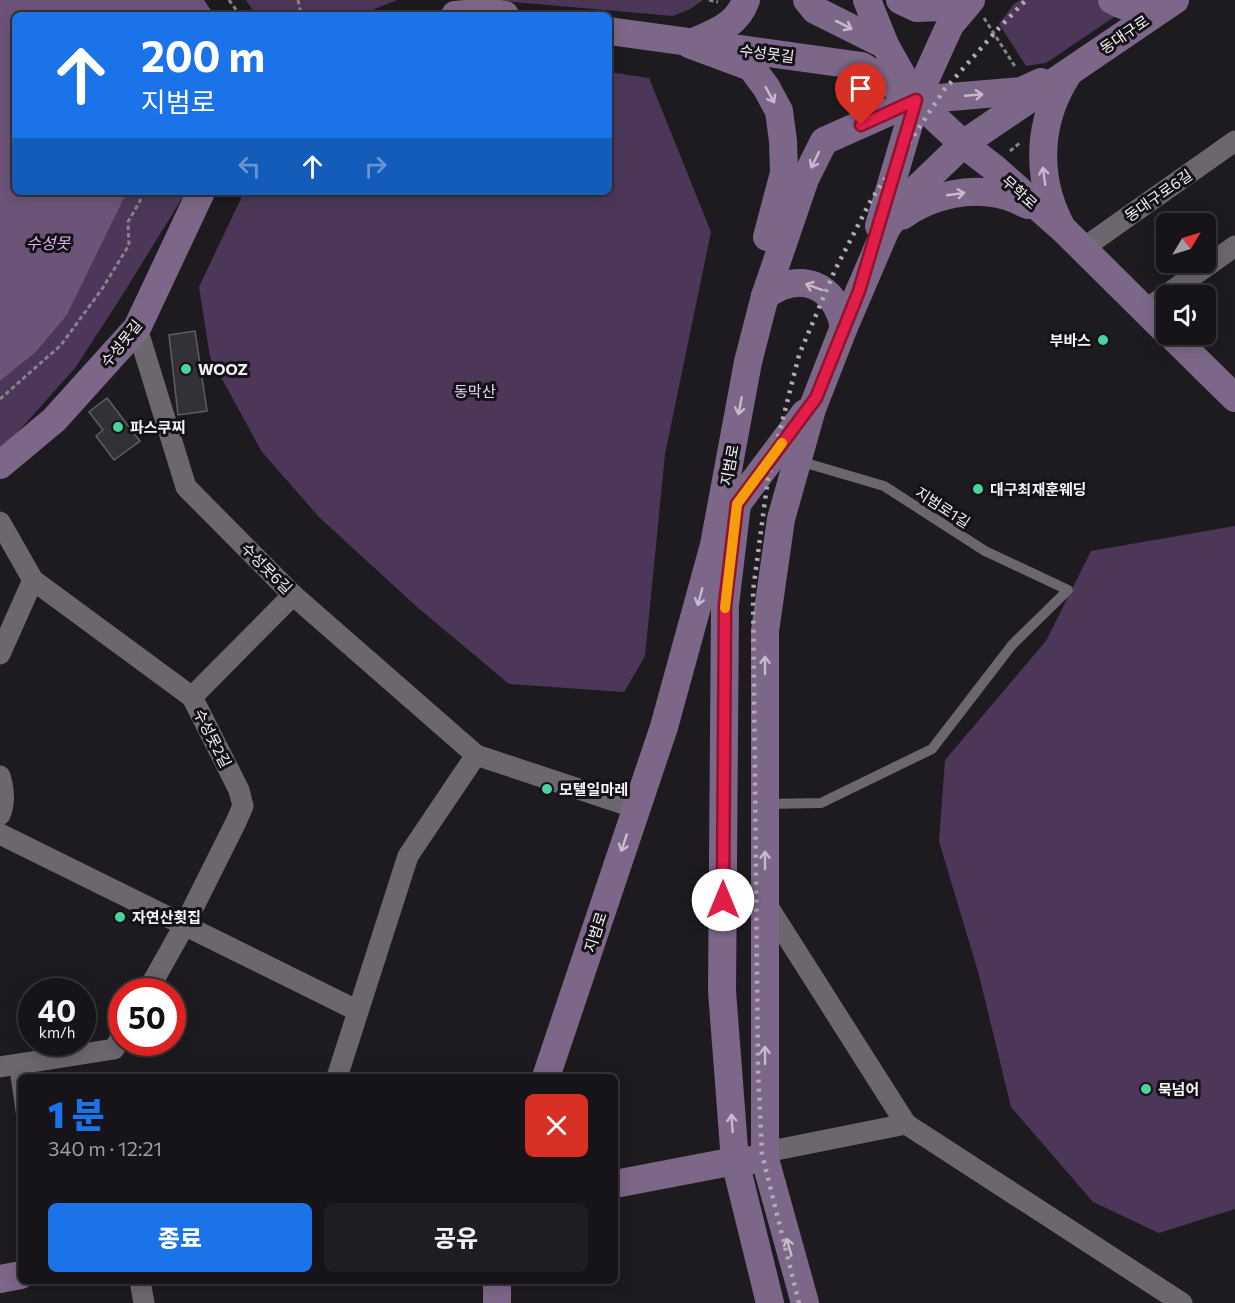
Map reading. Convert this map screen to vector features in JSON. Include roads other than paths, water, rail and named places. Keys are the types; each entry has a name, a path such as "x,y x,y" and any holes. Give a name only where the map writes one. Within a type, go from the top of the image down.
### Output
{"main road":[{"path":"807,0 815,10 885,45"},
{"name":"무학로","path":"867,0 885,45 916,100 1073,240 1156,321"},
{"path":"900,0 917,8 968,3"},
{"path":"1113,0 1126,6 1142,9 1157,7 1174,0"},
{"name":"동대구로","path":"1073,68 1174,0"},
{"path":"689,44 727,27 743,8 734,2"},
{"path":"859,291 916,100 950,25 968,3"},
{"name":"수성못길","path":"612,31 689,44 862,66 916,100"},
{"path":"689,44 751,67 766,87 779,111 784,173 759,267 748,362"},
{"path":"805,1303 765,1156 765,631 781,519 816,398 886,229 908,197 963,144 1073,68"},
{"path":"1073,68 1053,102 1043,141 1042,164 1053,210 1073,240"},
{"name":"지범로","path":"547,1074 664,727 714,545 748,362 765,296 806,179 824,141 916,100 1021,91 1073,68"},
{"path":"886,229 904,214 924,203 945,195 968,192 1006,195 1040,210"},
{"name":"수성못길","path":"0,465 54,420 137,328 200,195"},
{"path":"765,296 776,288 788,284 801,282 814,286 826,292 835,302 844,327"},
{"name":"무학로","path":"1181,345 1234,395"},
{"path":"770,1303 735,1161 722,991 725,605 737,504 816,398"},
{"path":"618,1183 765,1156"},
{"path":"0,1279 18,1276"},
{"path":"496,1284 497,1303"}],"street":[{"name":"동대구로6길","path":"1073,240 1235,141"},
{"path":"1145,310 1235,246"},
{"name":"수성못6길","path":"137,328 186,487 293,595 476,755 636,808"},
{"name":"수성못2길","path":"0,522 33,580 192,697 239,790 243,806 184,926 155,978"},
{"path":"0,654 33,580"},
{"path":"192,697 293,595"},
{"path":"338,1074 408,856 476,755"},
{"path":"0,776 3,787 0,815"},
{"path":"0,834 358,1011"},
{"path":"765,902 906,1124 1182,1303"},
{"path":"7,1066 108,1051"},
{"path":"765,1156 906,1124"},
{"path":"141,1284 144,1303"}],"lane":[{"name":"지범로1길","path":"765,804 821,803 932,748 1012,645 1068,590 985,552 884,486 798,460"},
{"path":"7,1066 18,1104"}],"water":[{"name":"수성못","path":"0,0 204,0 212,12 12,12 12,195 126,195 67,315 36,352 0,381"}],"railway":[{"path":"799,1303 762,1154 758,1071 753,591 768,478 799,355 835,270 871,200 944,90 1026,0"}],"place":[{"name":"부바스","path":"1103,340"},
{"name":"WOOZ","path":"186,369"},
{"name":"파스쿠찌","path":"118,427"},
{"name":"대구최재훈웨딩","path":"978,489"},
{"name":"모텔일마레","path":"547,789"},
{"name":"자연산횟집","path":"120,917"},
{"name":"묵넘어","path":"1146,1089"}],"park label":[{"name":"동막산","path":"475,391"}]}
